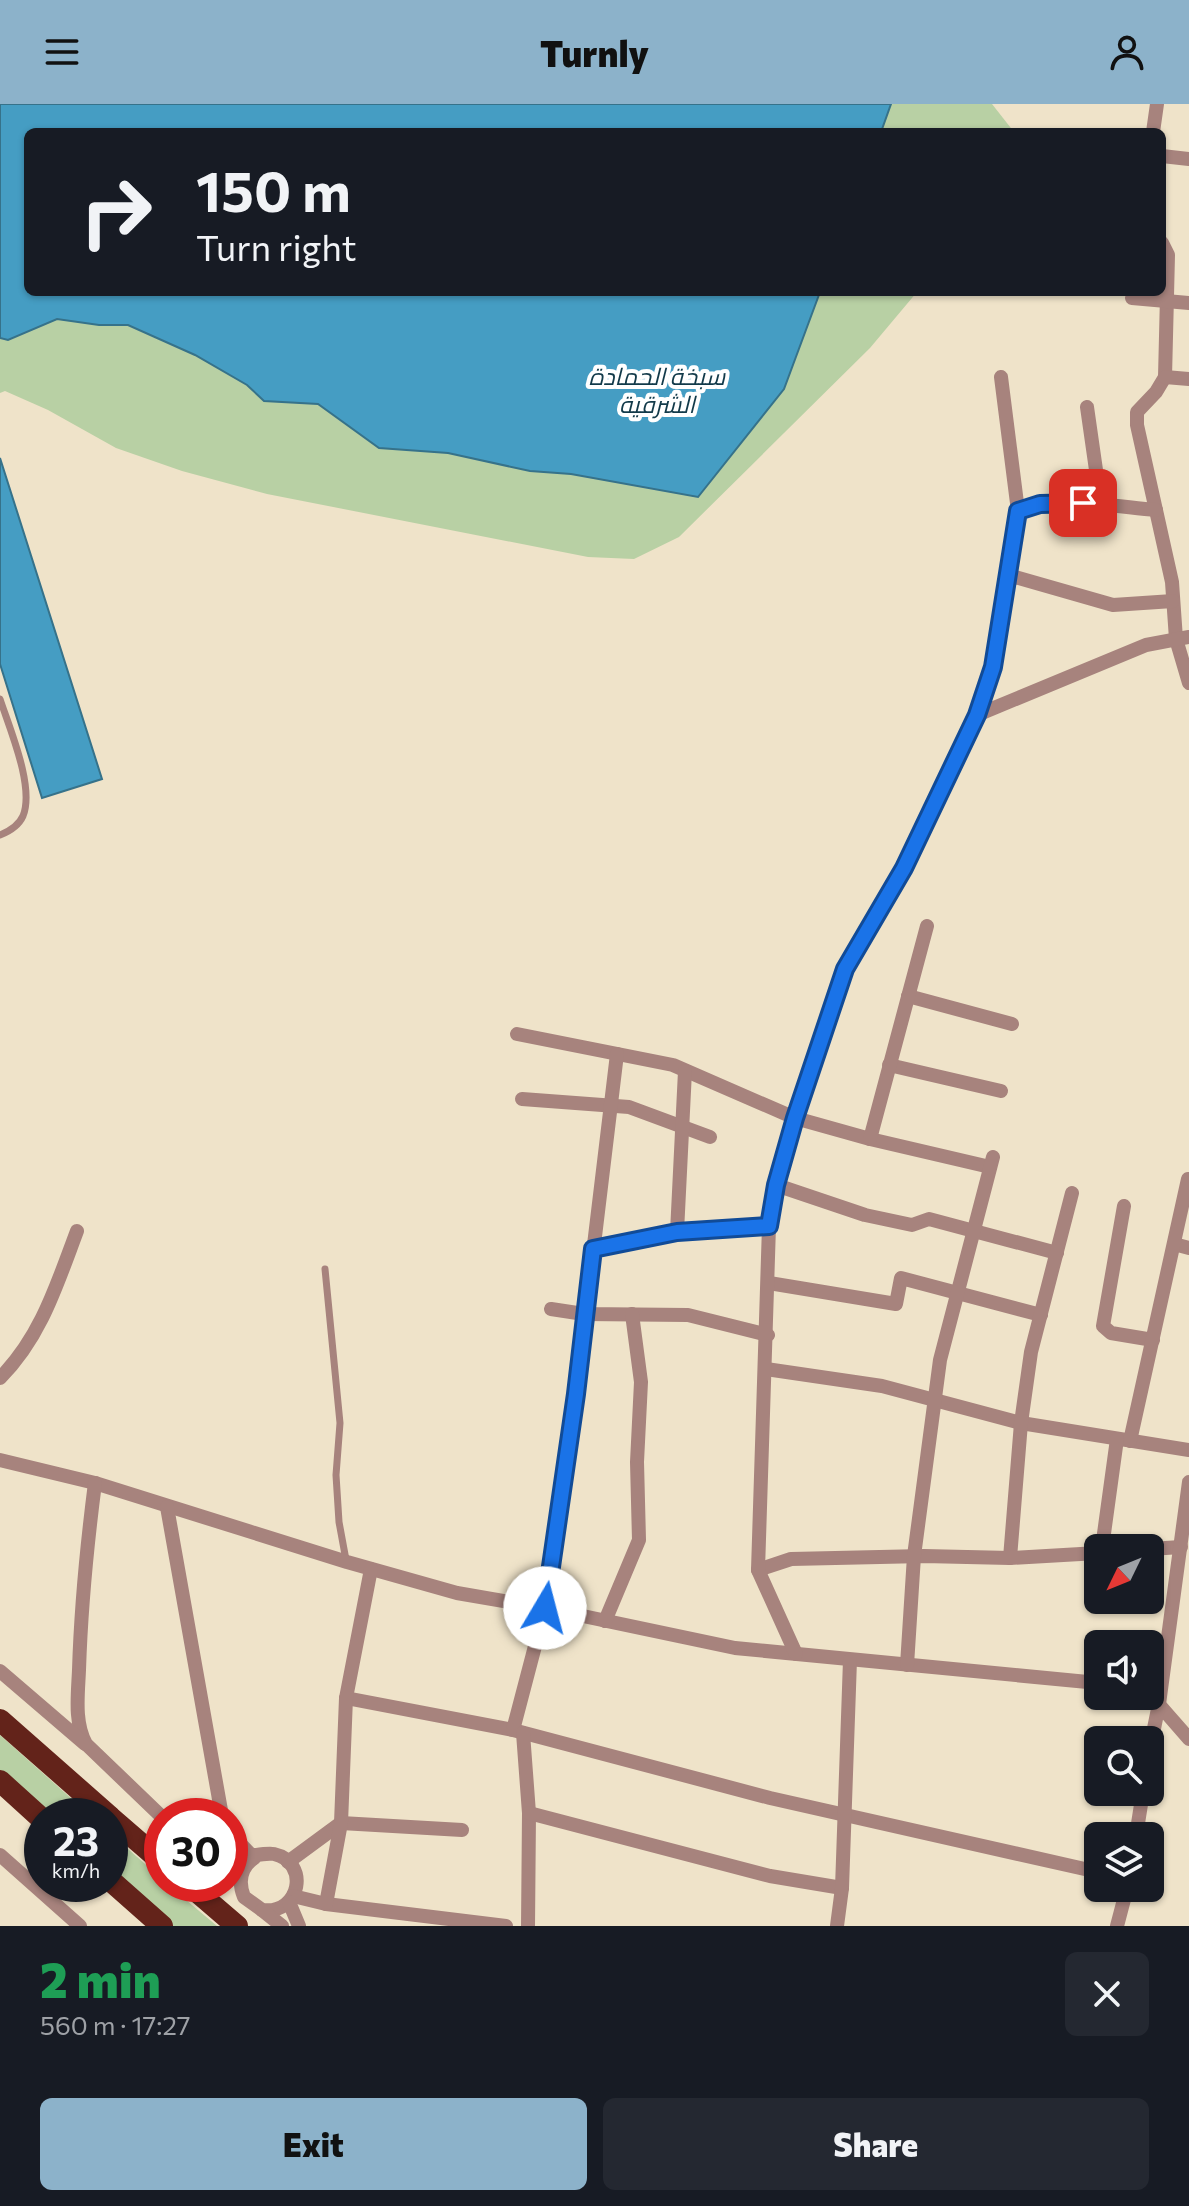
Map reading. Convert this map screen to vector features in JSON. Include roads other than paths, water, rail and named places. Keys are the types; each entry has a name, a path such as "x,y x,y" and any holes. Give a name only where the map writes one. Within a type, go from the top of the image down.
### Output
{"highway":[{"path":"0,1720 89,1798"},
{"path":"0,1781 24,1803"},
{"path":"128,1831 144,1845"},
{"path":"128,1896 162,1926"},
{"path":"209,1902 237,1926"}],"street":[{"path":"1154,128 1157,104"},
{"path":"1166,156 1189,159"},
{"path":"1166,251 1168,302 1165,377 1137,412 1137,425 1172,582 1189,683"},
{"path":"1132,298 1189,303"},
{"path":"796,1654 758,1570 768,1335 769,1226 776,1185 795,1118 845,969 904,868 977,715 993,667 1018,511 1001,377"},
{"path":"1165,377 1189,379"},
{"path":"1087,407 1101,505"},
{"path":"1018,511 1040,504 1064,502 1156,510"},
{"path":"1008,575 1113,605 1173,601"},
{"path":"977,715 1146,645 1183,638"},
{"path":"870,1139 927,926"},
{"path":"908,996 1012,1024"},
{"path":"517,1034 673,1065 795,1118 870,1139 992,1162 940,1360 914,1556 907,1665"},
{"path":"528,1926 529,1813 518,1731 545,1608 576,1394 617,1054"},
{"path":"889,1065 1001,1091"},
{"path":"677,1232 685,1071"},
{"path":"522,1099 611,1103 710,1137"},
{"path":"1105,1534 1124,1440 1153,1340 1188,1179"},
{"path":"776,1185 865,1215 912,1225 929,1219 1057,1253"},
{"path":"1010,1558 1021,1423 1031,1352 1072,1193"},
{"path":"1124,1206 1103,1326 1111,1333 1153,1340"},
{"path":"593,1249 677,1232 769,1226"},
{"path":"0,1378 14,1364 44,1319 77,1231"},
{"path":"1174,1244 1189,1248"},
{"path":"769,1283 896,1304 901,1278 1041,1315"},
{"path":"551,1309 584,1314 688,1315 768,1335"},
{"path":"605,1621 639,1540 637,1462 641,1382 632,1314"},
{"path":"766,1369 882,1386 1021,1423 1189,1450"},
{"path":"0,1460 95,1483 457,1593 735,1648 1084,1682"},
{"path":"1164,1643 1189,1482"},
{"path":"86,1744 81,1736 78,1706 81,1621 95,1483"},
{"path":"167,1507 219,1798"},
{"path":"1164,1548 1181,1547"},
{"path":"758,1570 791,1559 914,1556 1010,1558 1084,1554"},
{"path":"326,1904 341,1823 346,1698 371,1569"},
{"path":"837,1926 842,1888 850,1660"},
{"path":"0,1671 86,1744 144,1800"},
{"path":"346,1698 518,1731 770,1798 1084,1869"},
{"path":"1163,1710 1189,1739"},
{"path":"529,1813 770,1876 842,1888"},
{"path":"288,1862 341,1823 462,1830"},
{"path":"248,1852 254,1858"},
{"path":"248,1858 268,1854 288,1862 296,1874 296,1889 291,1899 277,1910 262,1910"},
{"path":"0,1855 80,1926"},
{"path":"248,1865 254,1858"},
{"path":"291,1899 498,1926"},
{"path":"291,1899 299,1926"},
{"path":"248,1902 282,1926"},
{"path":"1117,1926 1123,1902"}],"lane":[{"path":"0,699 24,779 26,804 23,818 10,831 0,835"},
{"path":"325,1269 340,1423 336,1475 339,1522 347,1562"}],"water":[{"name":"سبخة الحمادة الشرقية","path":"0,104 891,104 882,128 24,128 24,296 819,296 784,389 698,497 571,474 530,471 448,453 379,448 318,404 264,401 247,385 195,355 128,325 99,325 57,319 8,340 0,338"},
{"path":"0,458 102,779 42,798 0,664"}]}
